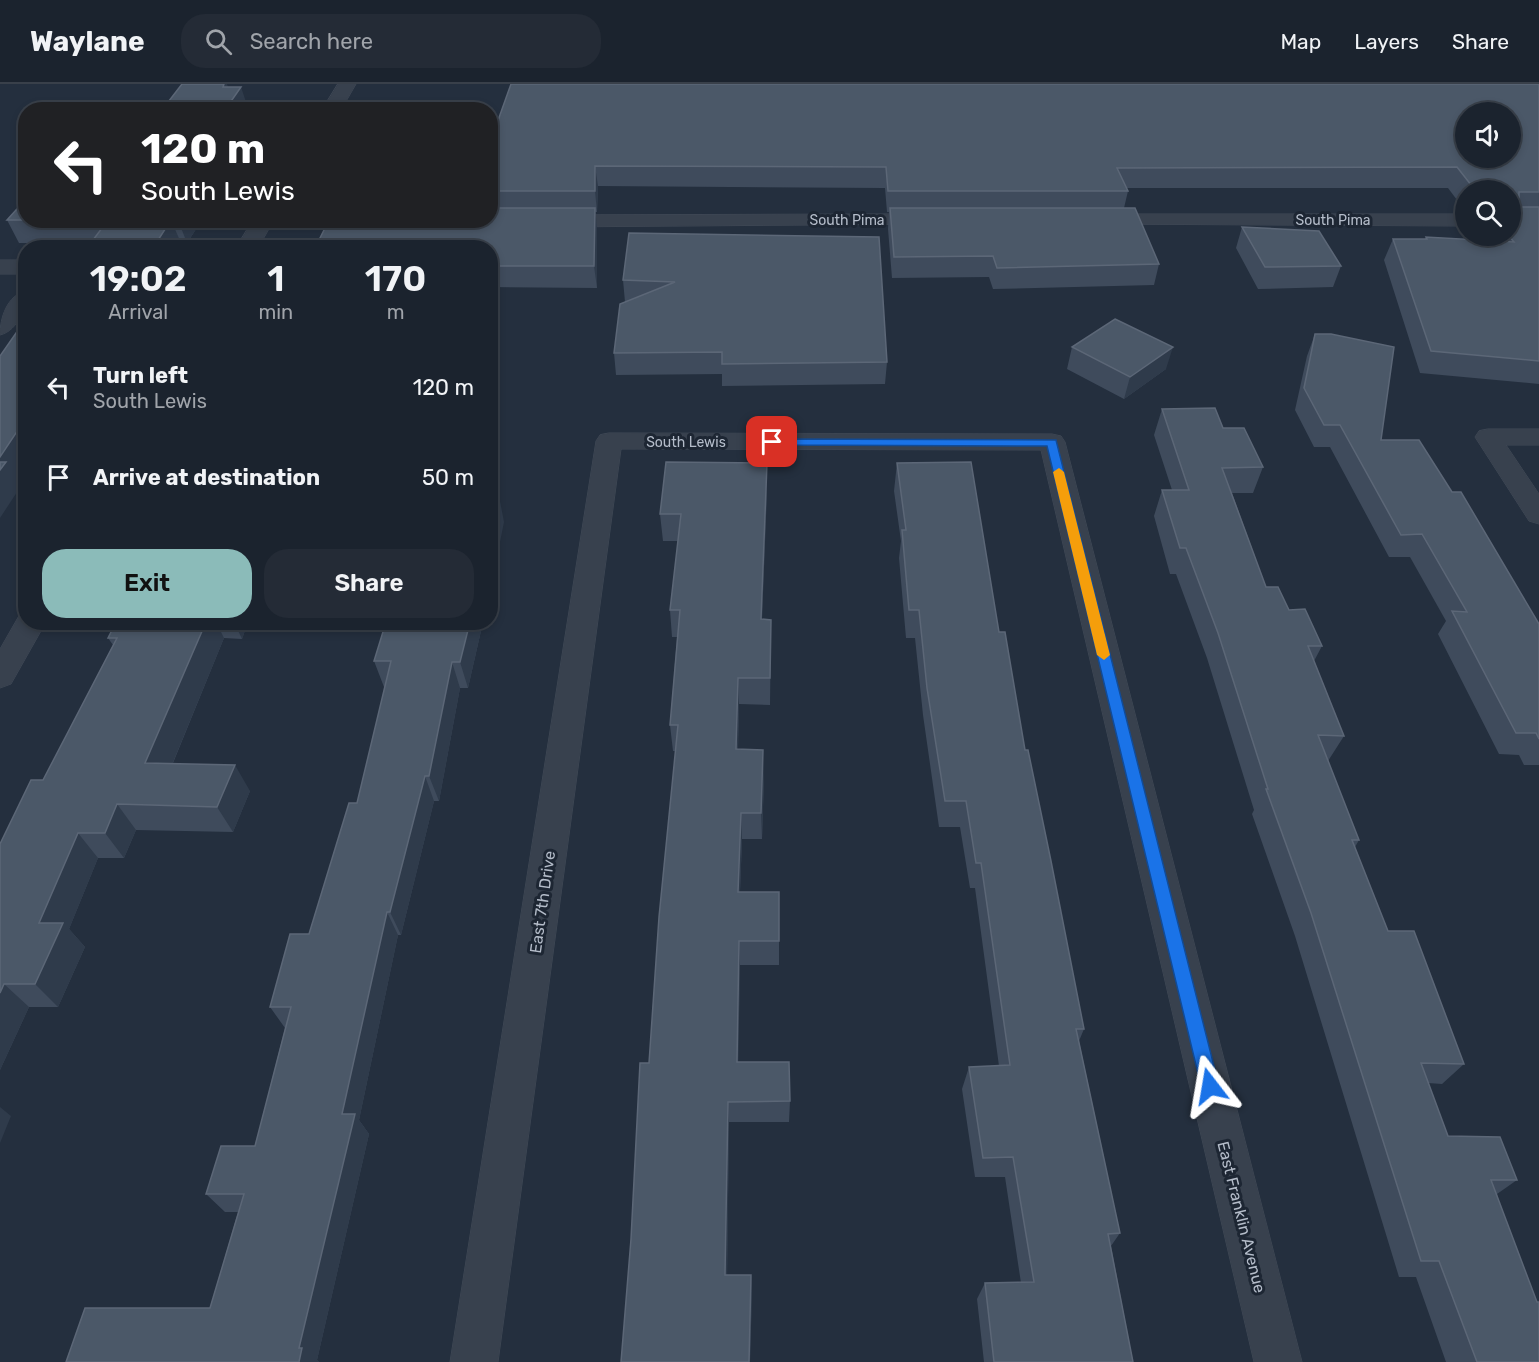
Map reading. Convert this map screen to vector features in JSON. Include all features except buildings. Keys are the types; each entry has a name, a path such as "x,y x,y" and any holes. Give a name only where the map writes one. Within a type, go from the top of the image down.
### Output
{"street":[{"path":"336,102 347,84"},
{"name":"South Pima","path":"537,221 953,220"},
{"name":"South Pima","path":"1072,220 1455,220"},
{"path":"0,267 18,267"},
{"path":"1539,437 1488,437 1539,515"},
{"name":"South Lewis","path":"609,441 1052,442"},
{"name":"East 7th Drive","path":"474,1362 609,441"},
{"name":"East Franklin Avenue","path":"1052,442 1278,1362"},
{"path":"0,676 26,630"}],"lane":[{"path":"0,329 18,306"}],"slow traffic":[{"path":"1059,472 1104,655"}],"route":[{"path":"772,442 1052,442 1210,1086"}]}
